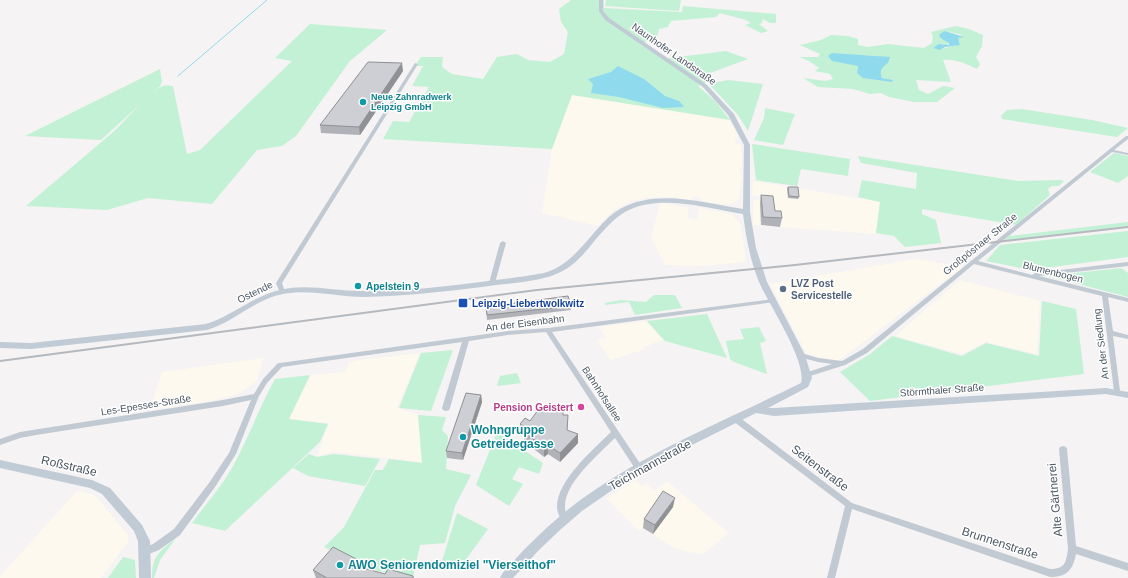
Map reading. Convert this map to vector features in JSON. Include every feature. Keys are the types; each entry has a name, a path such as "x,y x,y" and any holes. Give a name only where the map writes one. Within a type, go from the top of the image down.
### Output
{"street":[{"name":"Naunhofer Landstraße","path":"601,0 601,11 608,19 701,83 732,114 747,145 746,212 752,248 763,282 801,355 807,375"},
{"name":"Ostende","path":"0,345 31,346 207,326 220,323 256,302 282,292 279,283 416,64"},
{"name":"Großpösnaer Straße","path":"807,375 843,363 865,351 1128,137"},
{"path":"1111,151 1128,154"},
{"path":"282,292 303,290 348,294 374,294 421,291 544,276 564,268 573,261 620,212 640,204 655,201 673,202 746,212"},
{"path":"492,282 503,243"},
{"name":"Blumenbogen","path":"973,262 1128,300"},
{"path":"1032,276 1125,265 1128,270"},
{"name":"An der Siedlung","path":"1105,294 1111,333 1117,392"},
{"name":"An der Eisenbahn","path":"256,396 265,382 280,365 508,333 548,330 773,301"},
{"name":"Bahnhofsallee","path":"548,330 639,468"},
{"path":"1111,333 1128,337"},
{"path":"446,408 466,340"},
{"path":"801,355 818,360 843,363"},
{"name":"Teichmannstraße","path":"506,578 543,537 590,500 639,468 801,387 806,382 807,375"},
{"name":"Störmthaler Straße","path":"757,410 774,412 1041,394 1117,392 1128,395"},
{"path":"145,578 144,552 156,547 177,532 212,485 232,454 256,396"},
{"name":"Les-Epesses-Straße","path":"0,442 36,432 222,403 256,396"},
{"name":"Seitenstraße","path":"736,419 849,505 831,578"},
{"path":"565,520 560,511 560,504 569,481 615,433"},
{"name":"Alte Gärtnerei","path":"1063,449 1072,549"},
{"name":"Roßstraße","path":"0,464 97,485 106,491 138,528 144,541 144,552"},
{"name":"Brunnenstraße","path":"849,505 1050,573 1059,573 1069,567 1072,560 1072,549"},
{"path":"1072,549 1128,567"}],"shaded area":[{"path":"572,95 730,120 739,138 735,140 735,143 741,145 742,167 740,170 742,179 739,180 741,181 739,200 731,204 720,204 702,201 700,197 695,196 690,200 673,197 645,198 632,201 614,210 598,226 542,213 552,149"},
{"path":"753,181 880,202 876,234 753,225 753,200 768,201 768,198 752,195"},
{"path":"660,203 686,207 689,211 687,218 697,220 699,208 732,214 741,225 746,262 702,266 665,265 651,237"},
{"path":"916,259 963,267 838,361 807,354 770,284"},
{"path":"960,280 1040,301 1037,354 986,342 962,354 895,336"},
{"path":"646,321 663,340 644,347 646,349 610,360 597,340 606,338 599,327"},
{"path":"420,353 397,408 418,415 422,462 333,452 317,456 329,423 289,419 311,375 345,372 349,362"},
{"path":"263,358 257,381 238,394 216,400 150,410 162,372"},
{"path":"636,480 642,486 646,483 655,491 667,481 729,533 703,554 688,552 672,547 643,528 639,531 606,498"},
{"path":"77,491 95,495 128,535 128,542 101,578 0,578 0,576"}],"green space":[{"path":"571,0 604,0 604,8 682,12 683,6 776,14 776,23 770,23 763,19 762,23 759,24 768,31 761,33 745,25 751,23 746,20 720,13 716,17 671,21 668,27 659,29 657,37 640,44 663,59 726,51 748,59 710,73 713,79 698,86 716,102 730,120 572,95 552,149 383,139 393,121 409,122 429,87 412,86 423,66 415,66 421,57 443,57 442,67 452,74 483,79 497,57 517,54 528,60 550,62 564,54 568,32 561,22 559,9"},
{"path":"606,0 681,0 679,11 605,6"},
{"path":"310,24 387,30 350,61 296,136 282,146 257,150 212,204 148,198 107,210 26,206 112,133 144,100 163,86 173,86 187,154 200,150 292,61 275,58"},
{"path":"956,26 969,29 983,35 982,46 976,57 980,64 977,69 957,61 943,60 951,82 916,80 919,90 928,94 943,86 955,88 937,102 914,102 889,97 881,93 870,94 853,89 818,87 803,78 825,81 833,79 830,74 815,71 819,68 809,61 799,57 818,57 820,54 800,45 821,40 831,35 848,36 858,39 858,45 868,47 888,44 924,48 932,43 933,37 931,32","holes":["946,31 962,35 957,38 960,44 941,49 939,44 948,45 949,43 941,33","850,55 877,56 888,63 882,69 882,78 892,80 863,78 857,69 859,66 847,63"]},
{"path":"160,69 162,82 160,86 101,140 25,136"},
{"path":"728,80 763,84 748,131 738,115 709,84"},
{"path":"765,108 795,114 783,145 754,140 764,118"},
{"path":"1022,109 1092,120 1128,128 1117,137 1002,119 1001,116 1007,110"},
{"path":"752,144 850,159 848,176 801,169 797,186 756,180"},
{"path":"1114,153 1128,156 1128,176 1118,183 1090,172"},
{"path":"858,156 1018,181 1064,181 1059,186 1052,186 1048,189 1050,195 1016,225 922,209 922,214 936,220 941,243 905,247 894,236 876,233 880,202 858,197 862,180 916,189 917,173 861,163"},
{"path":"1128,222 1128,226 1004,241 1009,236"},
{"path":"1128,231 1128,257 1030,270 986,261 1000,245"},
{"path":"1121,268 1128,273 1128,297 1048,276"},
{"path":"654,295 675,295 682,308 635,315 629,302 605,305 605,303 621,300 646,302"},
{"path":"1042,301 1076,309 1084,374 870,401 840,372 870,354 892,336 962,356 986,343 1039,356"},
{"path":"707,314 727,358 665,341 647,321"},
{"path":"759,327 766,341 760,343 767,374 734,362 730,359 726,341 744,339 740,329"},
{"path":"453,350 431,411 399,408 421,353"},
{"path":"517,373 521,383 497,386 500,376"},
{"path":"310,375 289,419 328,424 320,442 225,531 192,523 228,475 275,379"},
{"path":"418,415 446,417 442,430 448,436 446,469 471,475 455,506 445,543 420,545 413,577 378,571 324,547 344,527 375,470 383,470 389,459 422,463"},
{"path":"497,432 543,463 539,474 519,467 512,479 523,484 509,506 476,485"},
{"path":"309,454 317,457 334,454 380,459 365,486 308,476 293,468"},
{"path":"457,513 488,529 467,558 474,562 467,571 442,561"},
{"path":"176,538 160,560 154,578 152,578 155,559 165,547"},
{"path":"123,557 135,560 136,578 108,578"}],"water":[{"path":"945,31 964,37 958,38 960,45 945,47 940,50 933,48 939,44 949,45 949,43 939,36"},
{"path":"832,53 890,57 881,73 882,78 893,80 892,82 863,78 857,73 858,66 832,61 828,56"},
{"path":"618,66 644,79 665,96 679,101 684,107 663,108 619,97 591,93 593,84 588,79 611,72"}],"building":[{"name":"Neue Zahnradwerk Leipzig GmbH","path":"368,62 402,63 359,127 320,125"},
{"path":"788,187 798,187 799,197 789,196"},
{"path":"761,195 773,196 775,211 781,211 782,218 763,217"},
{"path":"568,296 571,306 487,315 486,307"},
{"name":"Wohngruppe Getreidegasse","path":"466,393 481,395 462,453 446,451"},
{"path":"541,406 563,410 563,415 568,415 567,430 578,434 560,453 547,445 544,447 524,432 527,428 520,424 525,418 530,421"},
{"path":"663,491 675,498 655,525 644,519"},
{"path":"333,547 366,564 363,568 385,574 388,569 413,576 413,578 327,578 313,570"}],"waterway":[{"path":"178,76 267,0"}],"railway":[{"path":"0,361 537,290 795,265 1128,227"}],"place":[{"name":"Neue Zahnradwerk Leipzig GmbH","path":"363,102"},
{"name":"Apelstein 9","path":"358,286"},
{"name":"LVZ Post Servicestelle","path":"783,289"},
{"name":"Leipzig-Liebertwolkwitz","path":"463,303"},
{"name":"Pension Geistert","path":"581,407"},
{"name":"Wohngruppe Getreidegasse","path":"463,437"},
{"name":"AWO Seniorendomiziel \"Vierseithof\"","path":"340,565"}]}
